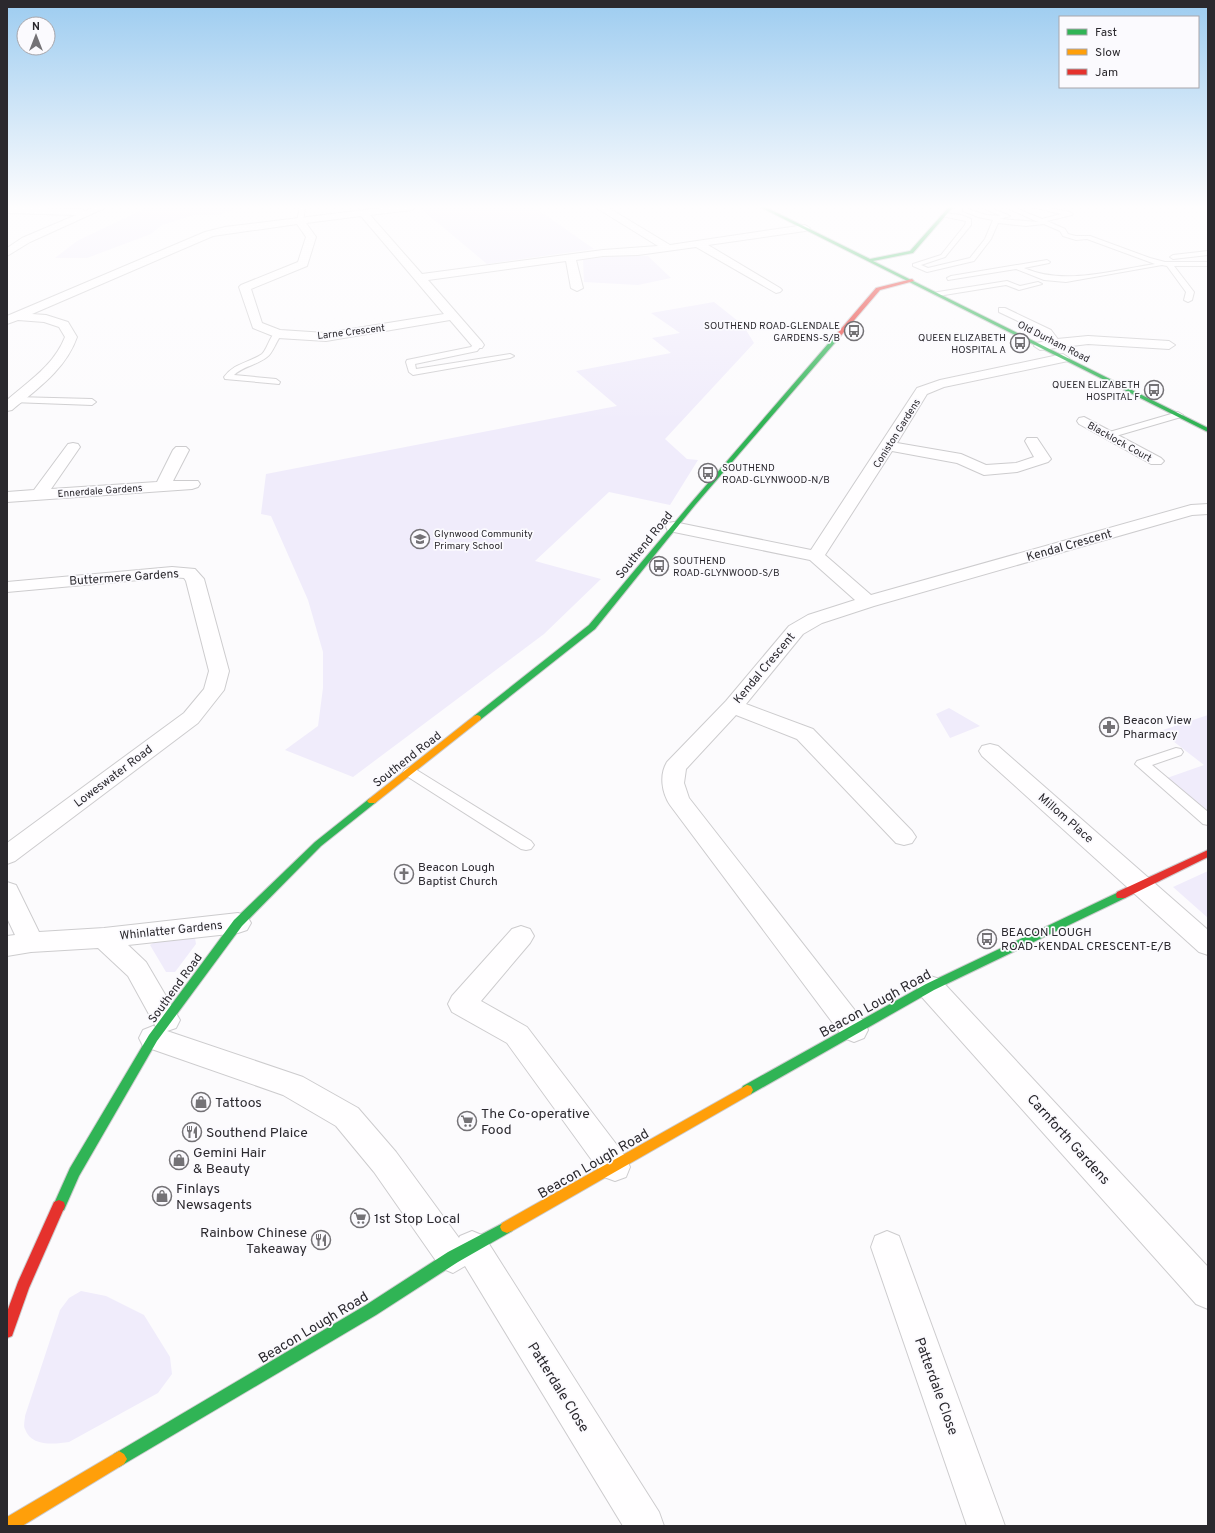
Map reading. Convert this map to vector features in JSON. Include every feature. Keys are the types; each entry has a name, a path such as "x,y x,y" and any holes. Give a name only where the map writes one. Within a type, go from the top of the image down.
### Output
{"street":[{"path":"12,318 104,279"},
{"name":"Larne Crescent","path":"267,279 245,287 257,325 278,334 326,337 452,316"},
{"path":"419,279 478,345"},
{"path":"575,279 577,288"},
{"path":"757,279 776,290"},
{"name":"Old Durham Road","path":"909,279 1063,358 1208,430"},
{"name":"Southend Road","path":"7,1331 23,1287 74,1172 159,1029 238,923 318,844 592,627 674,527 878,289 892,284 912,280"},
{"path":"11,403 62,355 70,345 71,337 64,325 46,319 12,318"},
{"path":"1040,346 1056,342 1093,339 1169,345"},
{"name":"Coniston Gardens","path":"816,556 922,391 940,384 1063,358"},
{"name":"Blacklock Court","path":"1084,421 1156,461"},
{"path":"888,446 961,460 984,470 1017,467 1043,460 1032,441"},
{"path":"39,495 73,448"},
{"path":"163,485 181,450"},
{"name":"Ennerdale Gardens","path":"7,497 192,484"},
{"name":"Kendal Crescent","path":"854,1030 678,800 673,783 676,767 733,706 796,630 815,619 868,602 1191,510 1208,509"},
{"path":"674,527 816,556 868,602"},
{"name":"Buttermere Gardens","path":"7,587 172,572 189,573 196,579 219,671 214,690"},
{"name":"Loweswater Road","path":"7,855 191,718 214,690"},
{"path":"733,706 805,734 904,837"},
{"name":"Millom Place","path":"990,751 1208,945"},
{"name":"Beacon Lough Road","path":"7,1526 37,1518 463,1252 930,987 1208,853"},
{"path":"7,891 19,944"},
{"name":"Whinlatter Gardens","path":"19,944 104,938 238,923"},
{"path":"521,936 462,1004 517,1035 615,1167"},
{"name":"Whinlatter Gardens","path":"104,938 137,969 159,1029"},
{"name":"Carnforth Gardens","path":"930,987 1208,1292"},
{"name":"Patterdale Close","path":"159,1029 293,1086 346,1117 463,1252 646,1526"},
{"name":"Patterdale Close","path":"887,1247 986,1526"}],"lane":[{"path":"1052,279 1066,280 1075,279"},
{"path":"1179,279 1190,292 1188,300"},
{"path":"938,294 1007,283 1019,288 1038,284"},
{"path":"1002,310 1048,332 1056,342"},
{"path":"276,382 228,377 233,370 266,354 271,340 278,334"},
{"path":"478,345 474,349 410,362 410,368 413,372 510,356"},
{"path":"11,403 92,402"},
{"path":"1109,435 1178,415"},
{"path":"1176,752 1142,764 1208,820"},
{"path":"410,772 526,845"}],"shaded area":[{"path":"584,279 668,279 638,285 584,282"},
{"name":"Glynwood Community Primary School","path":"714,302 743,325 754,343 665,439 687,459 698,460 670,505 609,492 535,561 601,579 544,634 353,777 285,750 318,726 323,688 323,652 308,600 271,516 261,514 266,474 617,406 576,371 671,353 652,338 680,333 651,313"},
{"path":"949,708 980,726 950,738 936,714"},
{"path":"1208,715 1208,812 1167,778 1204,765 1160,731"},
{"path":"1208,871 1208,918 1173,887"},
{"path":"195,938 196,944 175,972 166,972 150,945 156,941"},
{"path":"81,1291 106,1296 144,1315 170,1357 172,1374 158,1393 69,1442 51,1444 38,1442 28,1435 24,1428 25,1416 60,1310 69,1298"}],"traffic: fast":[{"path":"905,279 1208,430"},
{"path":"477,718 592,627 693,504 836,338"},
{"path":"59,1206 74,1172 153,1038 238,923 318,844 372,801"},
{"path":"747,1090 930,987 1121,895"},
{"path":"119,1459 371,1310 453,1257 507,1227"}],"traffic: slow":[{"path":"372,801 477,718"},
{"path":"507,1227 747,1090"},
{"path":"7,1526 119,1459"}],"traffic: jam":[{"path":"836,338 878,289 912,280"},
{"path":"1121,895 1208,853"},
{"path":"7,1331 23,1287 59,1206"}],"place":[{"name":"SOUTHEND ROAD-GLENDALE GARDENS-S/B","path":"854,331"},
{"name":"QUEEN ELIZABETH HOSPITAL A","path":"1020,343"},
{"name":"QUEEN ELIZABETH HOSPITAL F","path":"1154,390"},
{"name":"SOUTHEND ROAD-GLYNWOOD-N/B","path":"708,473"},
{"name":"Glynwood Community Primary School","path":"420,539"},
{"name":"SOUTHEND ROAD-GLYNWOOD-S/B","path":"659,566"},
{"name":"Beacon View Pharmacy","path":"1109,727"},
{"name":"Beacon Lough Baptist Church","path":"404,874"},
{"name":"BEACON LOUGH ROAD-KENDAL CRESCENT-E/B","path":"987,939"},
{"name":"Tattoos","path":"201,1102"},
{"name":"The Co-operative Food","path":"467,1121"},
{"name":"Southend Plaice","path":"192,1132"},
{"name":"Gemini Hair & Beauty","path":"179,1160"},
{"name":"Finlays Newsagents","path":"162,1196"},
{"name":"1st Stop Local","path":"360,1218"},
{"name":"Rainbow Chinese Takeaway","path":"321,1240"}]}
